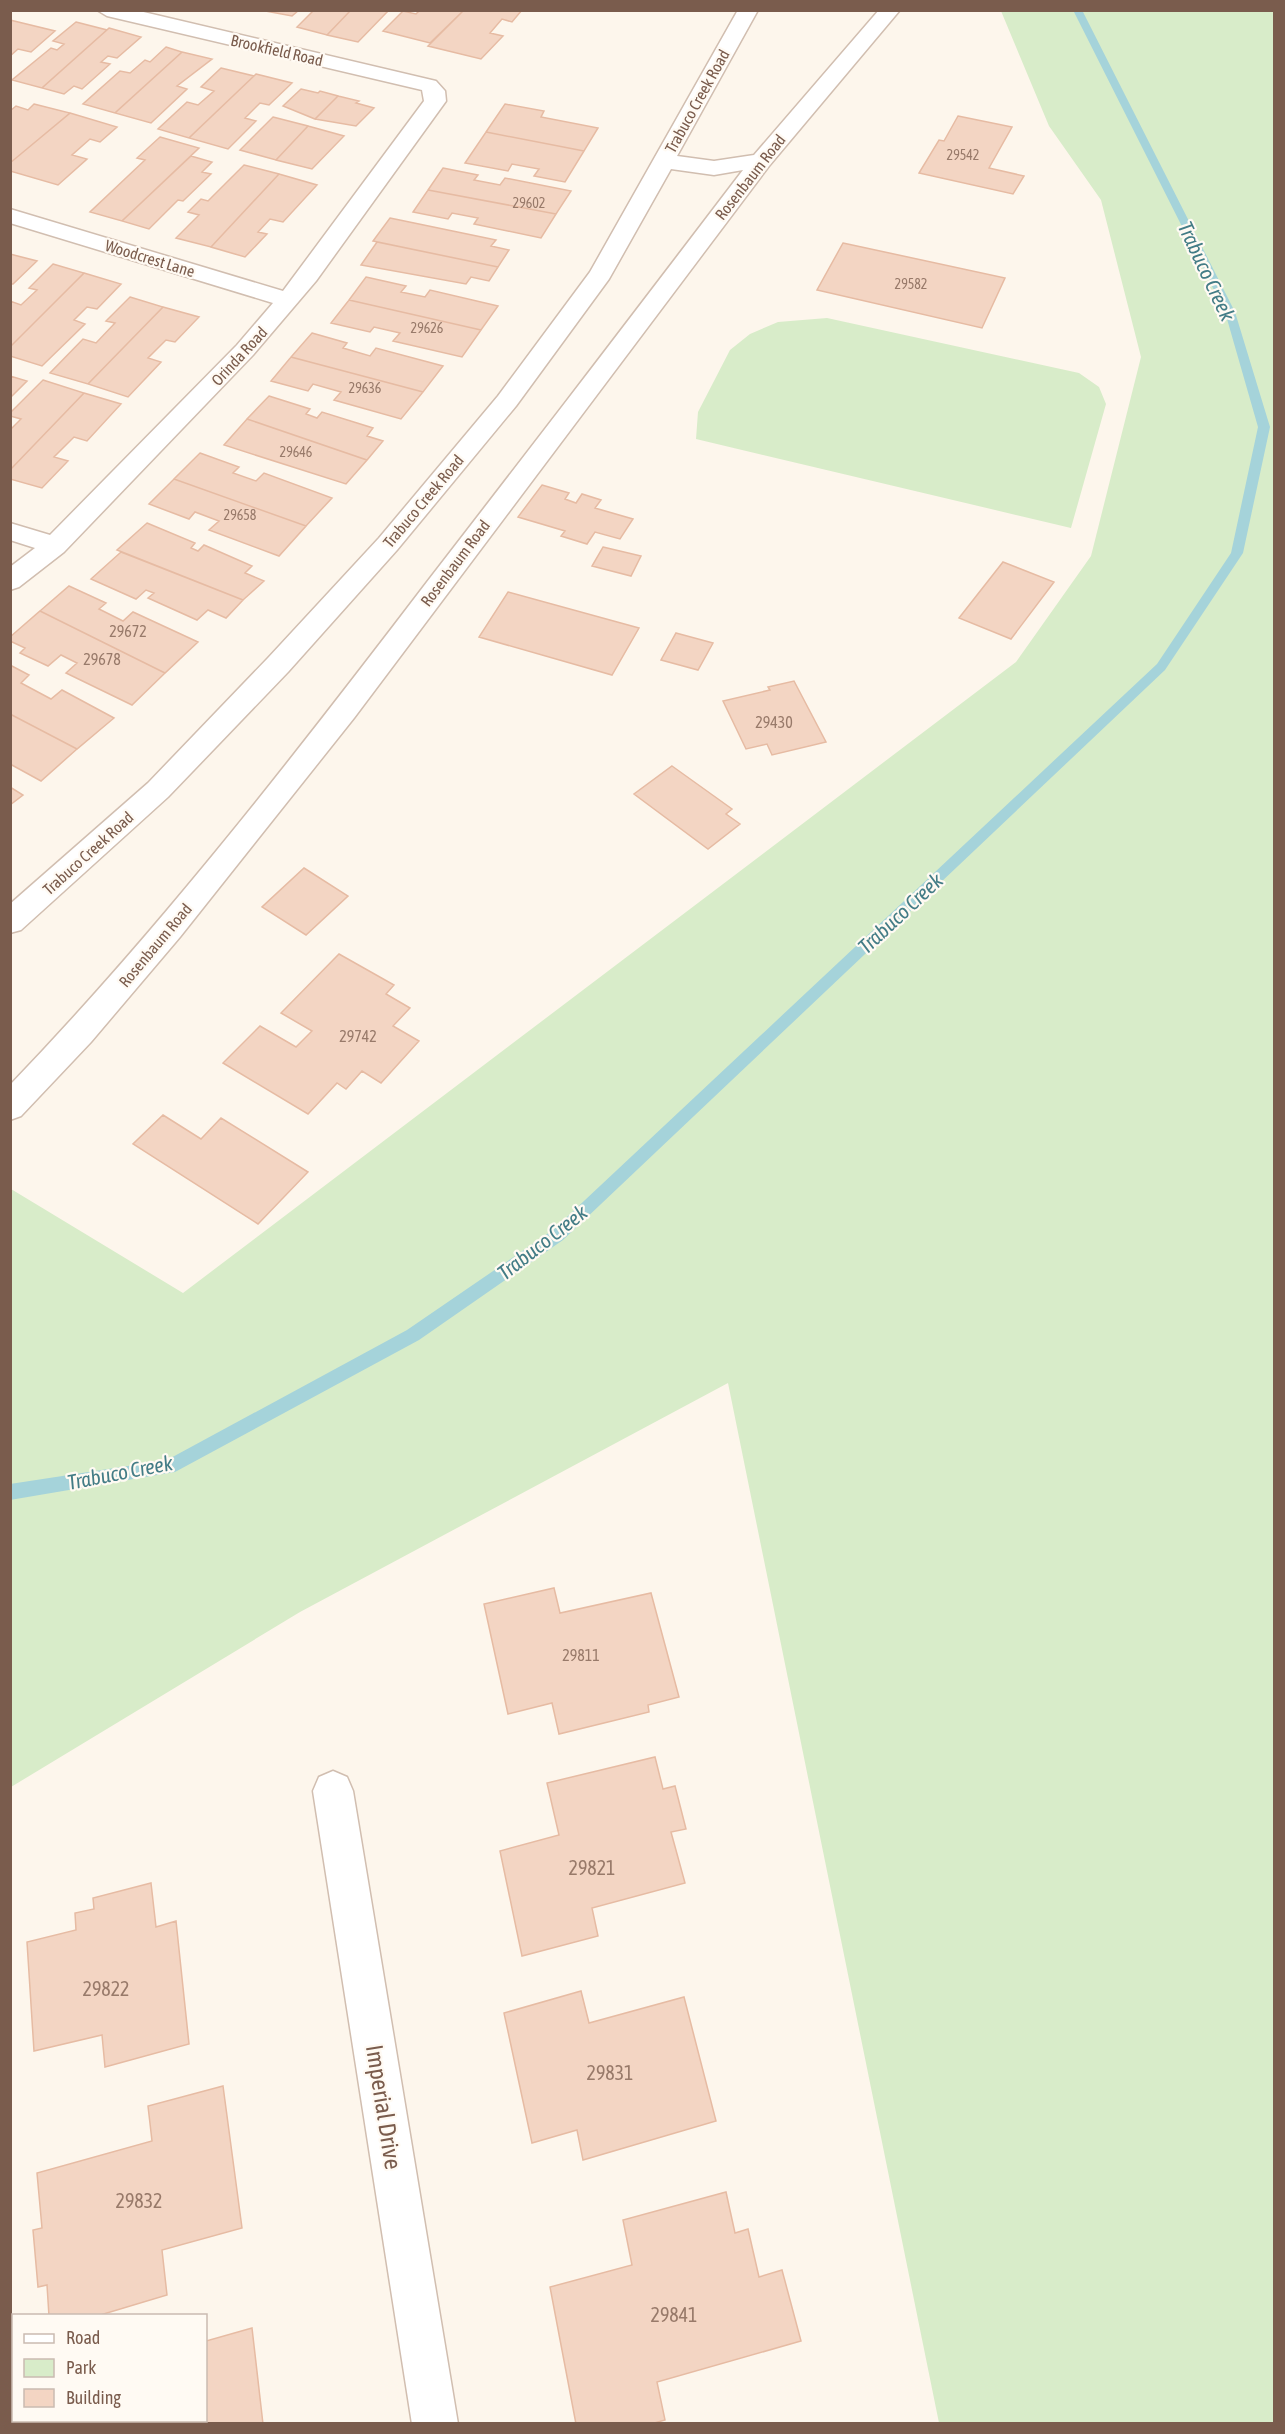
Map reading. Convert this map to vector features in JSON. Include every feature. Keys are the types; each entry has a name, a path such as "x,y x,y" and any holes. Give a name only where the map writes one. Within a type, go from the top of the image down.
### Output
{"street":[{"name":"Brookfield Road","path":"107,10 429,85 434,91 435,101"},
{"name":"Trabuco Creek Road","path":"10,922 158,790 278,665 388,544 507,401 601,274 748,10"},
{"name":"Rosenbaum Road","path":"10,1107 80,1033 169,929 336,720 761,161 890,10"},
{"name":"Orinda Road","path":"10,581 55,546 245,350 290,300 435,101"},
{"path":"664,161 714,168 761,161"},
{"name":"Woodcrest Lane","path":"10,216 290,300"},
{"path":"10,531 55,546"},
{"name":"Imperial Drive","path":"333,1791 435,2424"}],"green space":[{"path":"1001,11 1274,11 1274,2423 939,2423 728,1383 300,1612 11,1787 11,1189 183,1293 1016,662 1091,556 1141,357 1101,200 1049,126"},
{"path":"827,318 1079,373 1099,387 1106,404 1071,528 696,439 698,412 730,350 750,334 778,322"}],"building":[{"path":"260,10 299,10 292,16"},
{"path":"314,10 351,10 327,35 297,27"},
{"path":"351,10 389,10 358,42 327,35"},
{"path":"420,10 464,10 430,43 383,31 403,11 416,14"},
{"path":"464,10 522,10 512,22 502,19 490,33 503,36 481,59 428,46"},
{"path":"10,20 55,31 31,52 18,49 10,56"},
{"path":"76,22 107,30 42,88 12,80 51,48 57,50 64,44 53,41"},
{"path":"109,28 141,37 117,58 108,56 101,62 110,64 82,89 74,86 64,94 42,88"},
{"path":"166,47 182,52 115,113 83,104 120,71 130,73 145,60 150,62"},
{"path":"182,52 212,59 177,86 187,89 151,123 115,113"},
{"path":"221,68 254,76 189,138 158,129 187,102 198,105 214,91 201,87"},
{"path":"256,74 292,83 269,105 260,103 245,118 256,121 228,149 189,138"},
{"path":"301,89 338,96 315,119 283,106"},
{"path":"338,96 359,101 356,103 374,108 356,126 315,119"},
{"path":"34,104 70,113 10,163 10,111 16,106 28,110"},
{"path":"505,104 544,111 541,117 598,128 584,151 486,132"},
{"path":"70,113 117,127 100,142 90,139 72,155 87,159 58,185 10,171 10,163"},
{"path":"958,116 1012,127 989,168 1024,176 1013,194 919,173 939,140 944,141"},
{"path":"273,117 308,126 276,160 240,150"},
{"path":"308,126 344,136 312,169 276,160"},
{"path":"486,132 584,151 565,182 534,176 539,169 512,164 508,171 465,163"},
{"path":"160,137 199,148 122,221 90,212 145,160 137,158"},
{"path":"191,156 212,162 202,172 211,174 183,201 178,200 149,229 122,221"},
{"path":"244,165 279,174 211,247 176,238 199,215 188,212 201,199 208,201"},
{"path":"443,168 478,175 474,180 500,185 505,178 571,191 556,214 428,190"},
{"path":"279,174 317,185 283,222 270,219 258,232 267,234 245,257 211,247"},
{"path":"428,190 556,214 541,238 474,224 478,218 452,213 448,219 413,212"},
{"path":"390,218 496,240 491,246 509,250 498,267 373,241"},
{"path":"377,242 498,267 489,281 471,277 466,284 361,265"},
{"path":"843,243 1005,278 982,328 817,290"},
{"path":"10,254 37,261 13,284 10,284"},
{"path":"53,264 84,273 10,347 10,301 21,305 37,290 29,288"},
{"path":"84,273 121,284 97,309 87,307 74,320 85,324 42,366 10,356 10,347"},
{"path":"366,277 406,286 401,292 425,297 430,290 498,306 481,330 349,300"},
{"path":"130,297 163,307 88,384 50,373 83,339 96,343 115,323 106,321"},
{"path":"349,300 481,330 462,357 393,341 400,333 374,327 370,332 331,323"},
{"path":"163,307 199,317 175,342 166,340 148,358 161,362 128,397 88,384"},
{"path":"312,333 347,343 343,348 370,356 376,348 443,366 423,392 291,357"},
{"path":"291,357 423,392 401,419 334,400 341,392 313,384 308,391 271,381"},
{"path":"10,376 27,381 10,398"},
{"path":"43,380 84,393 10,470 10,430 21,419 10,416 10,413"},
{"path":"84,393 121,404 87,441 74,437 54,457 68,461 42,488 10,479 10,470"},
{"path":"269,396 310,409 306,414 317,418 322,412 373,428 367,436 383,441 367,460 247,419"},
{"path":"247,419 367,460 346,484 224,445"},
{"path":"200,453 239,467 233,473 256,481 264,473 332,498 306,526 174,479"},
{"path":"174,479 306,526 279,556 209,530 219,521 195,512 189,519 149,504"},
{"path":"542,485 569,493 565,499 576,503 582,494 601,500 595,508 633,519 620,539 595,532 587,544 561,536 565,531 518,517"},
{"path":"147,523 195,543 191,548 198,551 204,545 252,566 245,573 264,581 243,600 117,550"},
{"path":"603,547 641,556 631,576 592,566"},
{"path":"121,552 243,600 226,618 208,610 197,620 148,598 154,593 146,590 136,599 91,579"},
{"path":"1003,562 1054,582 1011,639 959,618"},
{"path":"69,586 106,603 99,609 123,621 133,612 198,642 165,673 40,611"},
{"path":"508,592 639,628 612,675 479,637"},
{"path":"40,611 165,673 132,705 66,673 77,663 61,655 48,666 20,653 25,648 10,641 10,637"},
{"path":"676,633 713,643 698,670 661,660"},
{"path":"10,665 29,675 21,683 51,699 62,690 114,718 77,749 10,714"},
{"path":"794,681 826,742 772,755 767,744 746,749 723,701 770,690 768,687"},
{"path":"10,714 77,749 41,781 10,764"},
{"path":"672,766 732,809 726,814 740,824 708,849 634,794"},
{"path":"10,787 23,795 10,805"},
{"path":"304,868 348,896 306,935 262,907"},
{"path":"339,954 394,985 386,994 410,1008 393,1026 419,1041 381,1083 362,1071 346,1089 337,1083 308,1114 223,1063 260,1026 296,1047 312,1031 281,1013"},
{"path":"163,1115 201,1139 221,1118 308,1172 258,1224 133,1144"},
{"path":"554,1588 560,1613 651,1593 679,1697 648,1705 649,1712 559,1734 552,1703 508,1714 484,1604"},
{"path":"655,1757 663,1789 675,1786 686,1829 671,1832 685,1883 592,1908 598,1936 522,1956 500,1851 559,1835 547,1783"},
{"path":"151,1883 156,1927 176,1921 189,2044 105,2067 102,2035 34,2051 27,1942 76,1930 75,1913 94,1909 93,1898"},
{"path":"581,1991 589,2023 684,1997 716,2121 583,2160 577,2130 532,2143 504,2013"},
{"path":"223,2086 242,2228 162,2250 167,2295 104,2314 49,2314 47,2285 38,2287 33,2230 42,2228 37,2173 152,2141 148,2106"},
{"path":"726,2192 735,2233 748,2229 759,2277 782,2270 801,2341 657,2382 665,2420 651,2424 576,2424 550,2287 632,2265 623,2220"},
{"path":"252,2328 263,2424 57,2424 60,2422 207,2422 207,2341"}],"waterway":[{"name":"Trabuco Creek","path":"10,1492 169,1467 413,1335 558,1235 1161,667 1237,553 1264,427 1230,312 1077,10"}]}
